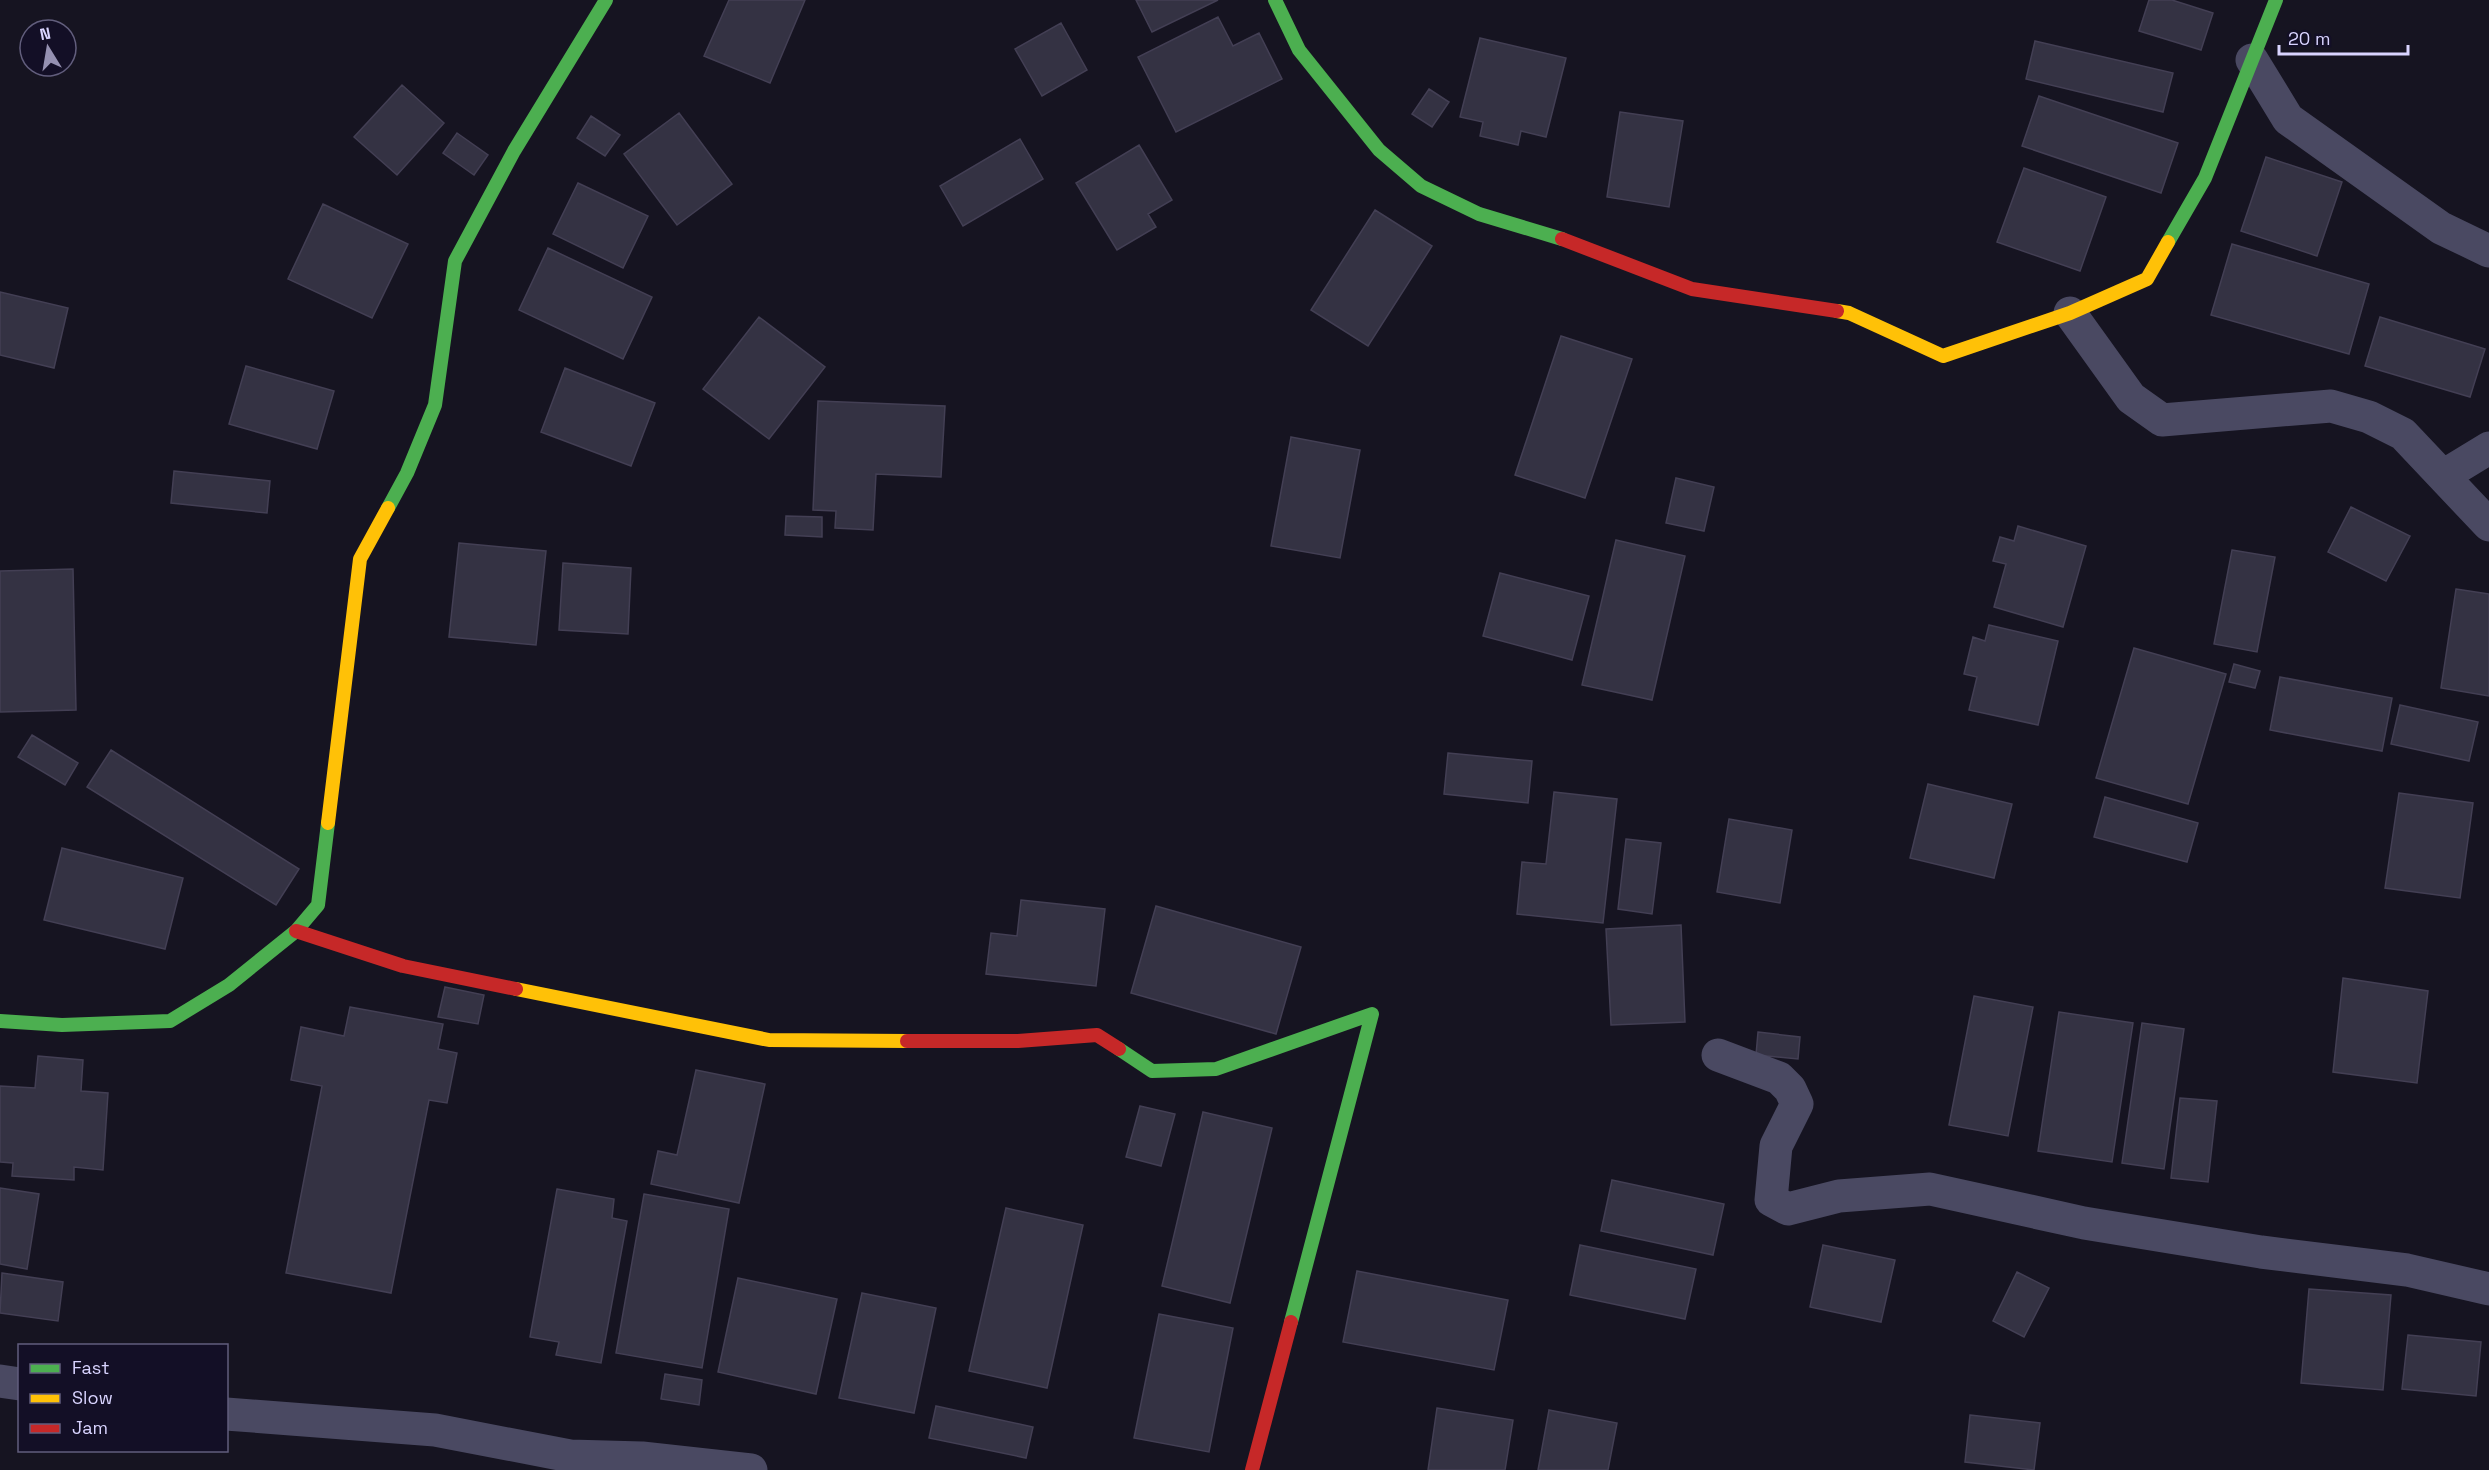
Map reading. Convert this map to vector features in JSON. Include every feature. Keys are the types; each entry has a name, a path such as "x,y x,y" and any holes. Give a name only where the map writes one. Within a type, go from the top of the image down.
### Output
{"street":[{"path":"0,1021 62,1024 171,1021 229,985 296,931 318,905 360,559 407,473 435,405 455,261 514,151 606,0"},
{"path":"1275,0 1299,50 1379,150 1422,186 1479,214 1552,235 1692,289 1849,314 1943,356 2070,313 2147,279 2205,178 2276,0"},
{"path":"2252,60 2288,118 2441,228 2489,251"},
{"path":"2070,313 2131,398 2162,420 2331,406 2369,417 2403,434 2489,525"},
{"path":"2443,476 2489,448"},
{"path":"296,931 403,966 769,1040 1017,1041 1097,1035 1152,1071 1216,1069 1372,1014 1252,1470"},
{"path":"1718,1055 1779,1078 1790,1089 1797,1104 1776,1146 1773,1170 1771,1200 1788,1209 1839,1196 1930,1189 2084,1223 2261,1252 2407,1270 2489,1289"},
{"path":"0,1381 18,1384"},
{"path":"228,1414 435,1430 570,1456 642,1458 751,1470"}],"building":[{"path":"729,0 805,0 770,83 704,56"},
{"path":"1136,0 1218,0 1152,32"},
{"path":"2149,0 2172,0 2213,13 2201,50 2139,31"},
{"path":"1218,17 1233,46 1259,33 1282,79 1176,132 1138,57"},
{"path":"1061,23 1087,70 1042,96 1015,49"},
{"path":"1480,38 1566,58 1546,137 1521,131 1518,145 1480,136 1483,122 1460,117"},
{"path":"2035,41 2173,73 2163,112 2026,79"},
{"path":"402,85 444,123 397,175 354,137"},
{"path":"1429,89 1449,102 1432,127 1412,114"},
{"path":"2039,96 2178,143 2161,193 2022,146"},
{"path":"1620,112 1683,121 1669,207 1607,197"},
{"path":"679,113 732,184 677,225 624,154"},
{"path":"591,116 620,135 605,156 577,138"},
{"path":"457,133 488,155 474,175 443,153"},
{"path":"1020,139 1043,179 963,226 940,186"},
{"path":"1139,145 1172,200 1148,214 1156,227 1117,250 1076,183"},
{"path":"2266,157 2342,182 2317,256 2241,231"},
{"path":"2024,168 2106,197 2080,271 1997,242"},
{"path":"578,183 648,216 623,268 553,234"},
{"path":"323,204 408,244 372,318 288,279"},
{"path":"1375,210 1432,246 1368,346 1311,310"},
{"path":"2232,244 2369,284 2349,354 2211,315"},
{"path":"548,248 652,297 623,359 519,310"},
{"path":"0,292 68,308 54,368 0,355"},
{"path":"759,317 825,367 769,439 703,389"},
{"path":"2380,317 2485,349 2470,397 2365,366"},
{"path":"1561,336 1632,359 1585,498 1515,475"},
{"path":"246,366 334,391 317,449 229,424"},
{"path":"565,368 655,403 631,466 541,432"},
{"path":"818,401 945,406 941,477 876,474 873,530 835,528 836,511 813,510"},
{"path":"1291,437 1360,450 1340,558 1271,546"},
{"path":"174,471 270,481 267,513 171,503"},
{"path":"1676,478 1714,487 1704,531 1666,523"},
{"path":"2351,507 2410,536 2386,581 2328,552"},
{"path":"786,516 822,517 822,537 785,535"},
{"path":"2018,526 2086,546 2063,627 1994,607 2006,564 1993,561 2000,537 2014,541"},
{"path":"1616,540 1685,556 1652,700 1582,685"},
{"path":"459,543 546,551 536,645 449,637"},
{"path":"2232,550 2275,557 2257,652 2214,644"},
{"path":"563,563 631,568 628,634 559,630"},
{"path":"73,569 76,710 0,712 0,571"},
{"path":"1500,573 1589,596 1572,660 1483,636"},
{"path":"2456,589 2489,594 2489,696 2441,688"},
{"path":"1989,625 2058,641 2038,725 1969,710 1977,677 1964,674 1973,637 1985,641"},
{"path":"2134,648 2226,674 2188,804 2096,778"},
{"path":"2234,664 2260,671 2255,688 2229,682"},
{"path":"2280,677 2392,698 2382,751 2270,730"},
{"path":"2400,705 2478,722 2469,761 2391,744"},
{"path":"32,735 78,763 65,785 18,757"},
{"path":"111,750 299,869 276,905 87,787"},
{"path":"1448,753 1532,761 1528,803 1444,794"},
{"path":"1928,784 2012,804 1994,878 1910,858"},
{"path":"1554,792 1617,799 1603,923 1517,914 1522,862 1546,864"},
{"path":"2399,793 2473,803 2460,898 2385,888"},
{"path":"2105,797 2198,823 2187,862 2094,837"},
{"path":"1729,819 1792,830 1780,903 1717,892"},
{"path":"1626,839 1661,843 1652,914 1618,909"},
{"path":"62,848 183,878 165,949 44,920"},
{"path":"1021,900 1105,909 1096,986 986,974 991,933 1017,936"},
{"path":"1156,906 1301,947 1276,1034 1131,993"},
{"path":"1681,925 1685,1022 1611,1025 1606,929"},
{"path":"2343,978 2428,991 2417,1083 2333,1072"},
{"path":"445,987 484,995 478,1024 438,1017"},
{"path":"1974,996 2033,1007 2008,1136 1949,1125"},
{"path":"350,1007 443,1024 438,1049 457,1053 447,1103 429,1100 391,1293 286,1273 322,1086 291,1080 301,1027 344,1036"},
{"path":"2059,1012 2133,1023 2112,1162 2038,1151"},
{"path":"2142,1023 2184,1029 2164,1169 2122,1163"},
{"path":"1758,1032 1800,1037 1798,1059 1756,1055"},
{"path":"38,1056 83,1060 81,1091 108,1093 103,1170 74,1167 74,1180 12,1176 13,1163 0,1162 0,1086 35,1088"},
{"path":"696,1070 765,1084 739,1203 651,1184 658,1151 677,1155"},
{"path":"2180,1098 2217,1101 2208,1182 2171,1178"},
{"path":"1140,1106 1175,1114 1161,1166 1126,1157"},
{"path":"1203,1112 1272,1128 1230,1303 1162,1286"},
{"path":"1612,1180 1724,1204 1713,1255 1601,1231"},
{"path":"0,1188 39,1194 27,1269 0,1264"},
{"path":"557,1189 614,1199 612,1218 627,1221 601,1363 556,1355 559,1342 530,1337"},
{"path":"644,1194 729,1209 702,1368 616,1353"},
{"path":"1006,1208 1083,1225 1047,1388 969,1371"},
{"path":"1580,1245 1696,1269 1685,1319 1570,1295"},
{"path":"1823,1245 1895,1260 1881,1322 1810,1307"},
{"path":"1357,1271 1508,1300 1494,1370 1343,1342"},
{"path":"2017,1272 2049,1288 2024,1337 1993,1321"},
{"path":"2,1273 63,1282 58,1321 0,1313"},
{"path":"738,1278 837,1299 816,1394 718,1372"},
{"path":"2309,1289 2391,1295 2383,1390 2301,1383"},
{"path":"862,1293 936,1308 914,1413 839,1398"},
{"path":"1159,1314 1233,1328 1209,1452 1134,1438"},
{"path":"2408,1335 2481,1342 2476,1396 2402,1389"},
{"path":"665,1374 702,1380 699,1405 661,1399"},
{"path":"936,1406 1033,1427 1026,1458 929,1438"},
{"path":"1437,1408 1513,1420 1505,1470 1428,1470"},
{"path":"1549,1410 1617,1423 1608,1470 1538,1470"},
{"path":"1970,1415 2040,1423 2034,1470 1965,1462"}],"traffic: fast":[{"path":"388,508 407,473 435,405 455,261 514,151 606,0"},
{"path":"1275,0 1299,50 1379,150 1421,186 1479,214 1562,239"},
{"path":"2168,242 2205,178 2276,0"},
{"path":"0,1021 62,1025 170,1021 229,985 296,931 318,905 328,823"},
{"path":"1119,1049 1152,1071 1216,1069 1372,1014 1291,1322"}],"traffic: slow":[{"path":"1837,311 1849,313 1943,356 2070,313 2147,279 2168,242"},
{"path":"328,823 360,559 388,508"},
{"path":"516,989 769,1040 907,1041"}],"traffic: jam":[{"path":"1562,239 1692,289 1837,311"},
{"path":"296,931 403,966 516,989"},
{"path":"907,1041 1018,1041 1097,1035 1119,1049"},
{"path":"1252,1470 1291,1322"}]}
